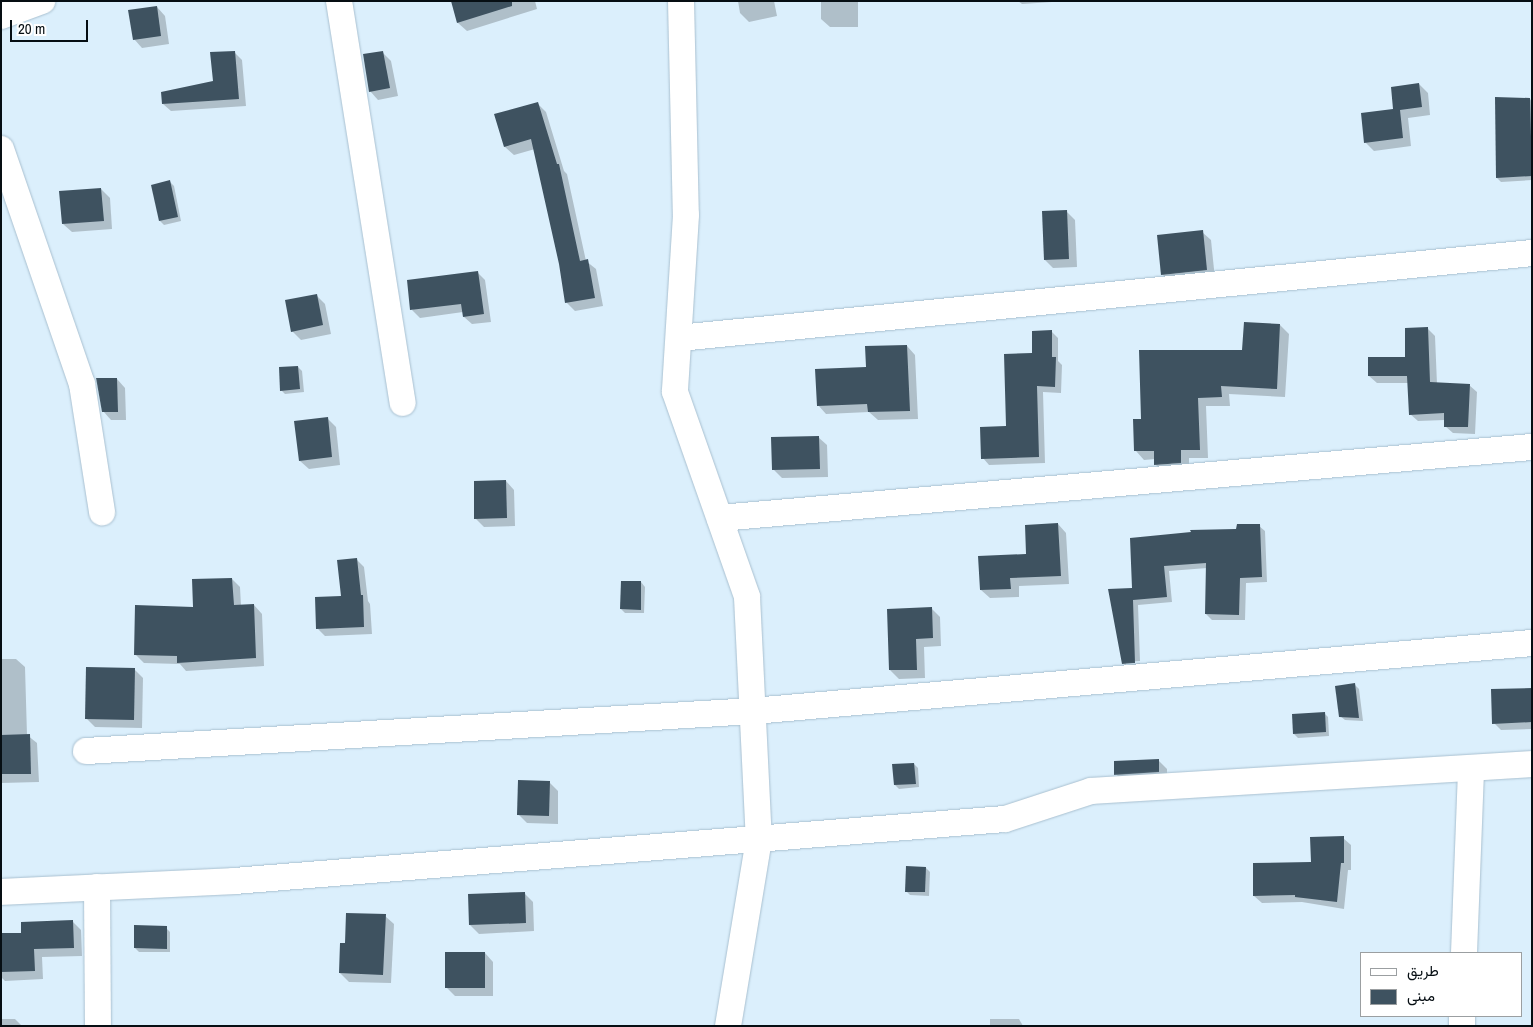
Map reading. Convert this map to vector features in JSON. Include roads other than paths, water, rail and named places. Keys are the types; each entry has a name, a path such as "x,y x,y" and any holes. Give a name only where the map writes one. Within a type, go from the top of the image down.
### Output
{"street":[{"path":"1,16 42,1"},
{"path":"339,1 403,403"},
{"path":"681,1 686,215 675,392 747,597 759,839 728,1026"},
{"path":"1,149 82,384 102,512"},
{"path":"678,338 1532,253"},
{"path":"720,518 1532,447"},
{"path":"86,750 753,711 1532,643"},
{"path":"1,892 234,881 1005,819 1091,791 1532,764"},
{"path":"1464,952 1470,768"},
{"path":"97,887 98,1026"}]}
